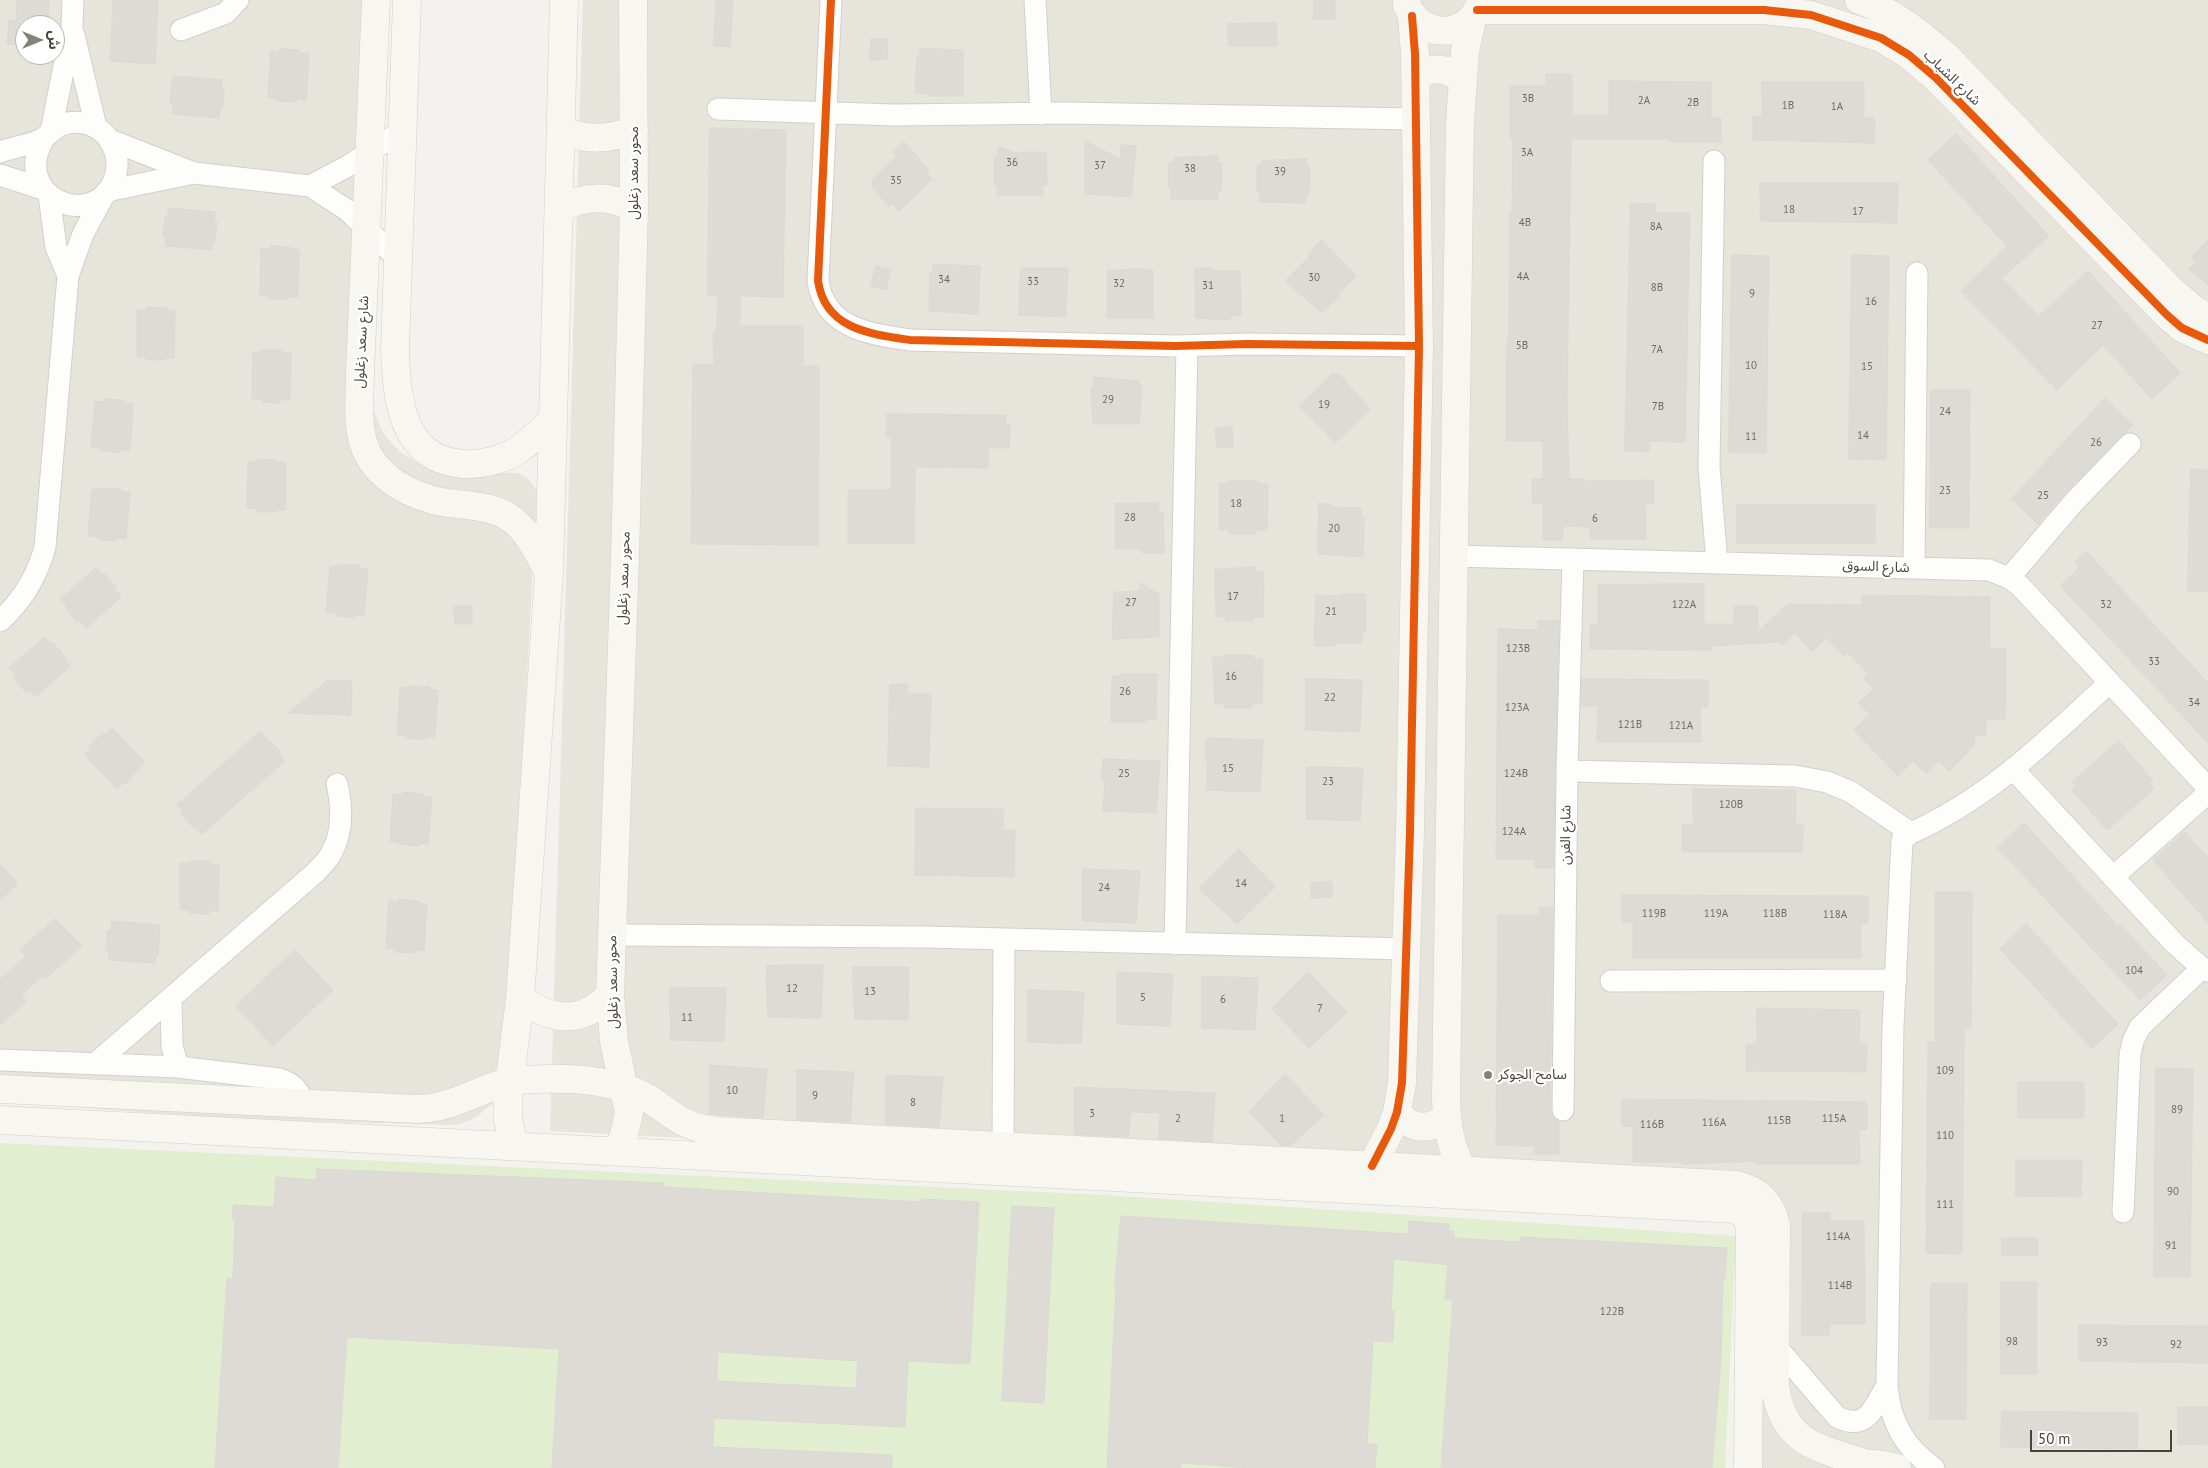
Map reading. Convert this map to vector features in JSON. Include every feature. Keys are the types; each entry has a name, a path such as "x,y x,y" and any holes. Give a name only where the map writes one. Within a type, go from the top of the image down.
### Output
{"main road":[{"name":"شارع سعد زغلول","path":"376,0 360,405 364,443 372,459 384,475 399,486 420,496 446,503 488,508 512,520 530,539 549,573"},
{"path":"407,0 395,350 399,397 407,428 426,451 445,463 471,465 496,460 517,451 554,420"},
{"path":"514,1146 508,1120 510,1082 520,999 549,573 564,0"},
{"name":"محور سعد زغلول","path":"616,1150 623,1139 629,1113 614,1041 610,994 625,558 634,208 633,0"},
{"name":"شارع الشباب","path":"1859,0 1894,16 1922,35 1947,57 2172,291 2196,311 2208,317"},
{"path":"1409,8 1420,23 1437,31 1456,29 1477,10"},
{"path":"1372,1166 1387,1138 1397,1112 1402,1083 1407,949 1419,346 1416,77 1409,8"},
{"path":"1463,1171 1451,1144 1447,1116 1453,556 1462,80 1465,52 1477,10"},
{"name":"شارع الشباب","path":"1477,10 1764,10 1811,15 1881,38 1909,55 1936,78 2182,328 2208,340"},
{"path":"1416,77 1431,69 1439,69 1448,70 1462,80"},
{"path":"562,131 590,138 605,138 634,130"},
{"path":"560,209 574,201 589,197 605,197 620,201 634,208"},
{"path":"520,999 548,1014 565,1017 582,1015 598,1007 610,994"},
{"path":"0,1089 429,1109 453,1104 510,1082 528,1080 596,1081 624,1087 648,1099 680,1122 704,1130 1736,1185 1751,1190 1764,1200 1770,1207 1776,1224 1776,1398 1780,1409 1792,1429 1809,1444 1864,1463 1897,1468"},
{"path":"1397,1112 1403,1120 1420,1128 1430,1127 1439,1123 1447,1116"},
{"path":"0,1120 616,1150 1736,1209 1746,1216 1750,1226 1748,1468"},
{"path":"1837,1468 1864,1463"}],"street":[{"path":"68,276 56,247 46,192 36,176 35,163 37,150 47,134 72,27 74,0"},
{"path":"180,30 226,13 238,0"},
{"path":"831,0 818,281 820,295 826,307 836,317 853,328 870,334 910,340 1187,346 1247,344 1419,346"},
{"path":"1034,0 1041,114"},
{"path":"0,621 25,594 37,571 45,547 68,276 83,234 113,182 117,160 103,133 72,27"},
{"path":"718,108 825,114 1041,114 1416,119"},
{"path":"0,152 47,134 59,126 77,122 194,173"},
{"path":"310,186 341,170 403,130"},
{"path":"1714,161 1709,467 1717,563"},
{"path":"0,175 46,192 66,204 76,206 86,204 106,193 194,173 310,186 335,201 367,228 397,258"},
{"path":"1914,568 1917,273"},
{"path":"1175,944 1187,346"},
{"path":"2009,578 2074,502 2130,444"},
{"name":"شارع السوق","path":"1453,556 1988,570 2009,578 2031,596 2208,788"},
{"name":"شارع الفرن","path":"1563,1110 1567,771 1573,559"},
{"path":"1934,1468 1910,1448 1900,1434 1888,1402 1887,1385 1896,980 1902,840 1911,833 1946,817 2014,770 2110,682"},
{"path":"2014,770 2176,944 2205,969 2150,1016 2140,1027 2133,1040 2130,1055 2123,1212"},
{"path":"1567,771 1795,776 1827,782 1851,792 1911,833"},
{"path":"96,1063 316,872 332,853 339,831 342,808 337,784"},
{"path":"2113,877 2208,793"},
{"path":"612,935 758,935 1407,949"},
{"path":"1003,1147 1004,940"},
{"path":"1611,981 1896,980"},
{"path":"171,999 172,1046 178,1067"},
{"path":"0,1060 178,1067 279,1078 292,1083 298,1090 304,1104"},
{"path":"1775,1345 1837,1417 1845,1421 1863,1420 1870,1414 1887,1385"}],"shaded area":[{"path":"0,0 389,0 371,383 373,409 383,433 400,452 423,466 448,472 518,473 534,485 537,494 503,1087 491,1105 475,1118 456,1125 253,1120 0,1102"},
{"path":"583,0 2208,0 2208,1468 1755,1468 1749,1192 550,1131"}],"green space":[{"path":"0,1143 1104,1195 1736,1236 1725,1468 0,1468"}],"building":[{"path":"17,0 49,0 48,15 16,15"},
{"path":"113,0 158,0 155,64 111,61"},
{"path":"716,0 733,0 730,47 714,46"},
{"path":"1314,0 1335,0 1335,19 1314,19"},
{"path":"9,20 15,20 15,44 7,44"},
{"path":"1277,23 1277,46 1228,46 1228,24"},
{"path":"871,39 888,39 887,60 870,60"},
{"path":"920,48 963,50 963,96 929,96 930,94 915,93 917,55 920,55"},
{"path":"280,49 300,50 300,53 309,53 306,100 297,99 297,102 277,101 278,98 268,98 271,51 280,51"},
{"path":"1546,74 1572,74 1572,115 1609,115 1609,81 1711,82 1711,118 1721,118 1721,142 1670,142 1670,139 1571,139 1567,399 1569,479 1584,479 1584,481 1654,480 1654,504 1645,504 1646,539 1590,539 1590,527 1563,526 1562,540 1543,540 1543,504 1533,504 1532,479 1543,479 1543,441 1506,441 1513,139 1510,139 1510,86 1546,86"},
{"path":"173,76 222,80 222,89 224,90 219,118 172,114 173,105 170,104"},
{"path":"1762,82 1864,82 1864,118 1875,118 1874,143 1753,140 1753,116 1762,116"},
{"path":"710,128 786,130 783,297 740,296 740,326 803,326 803,366 819,366 818,545 691,544 693,364 714,365 713,332 717,329 718,296 708,296"},
{"path":"1956,134 2049,236 2002,278 2039,316 2088,271 2180,373 2152,399 2103,345 2057,390 1961,291 2007,246 1928,160"},
{"path":"1085,141 1120,159 1121,145 1136,146 1131,197 1085,194"},
{"path":"904,142 929,170 926,172 932,179 899,211 892,204 889,206 871,186 873,184 871,181 896,156 894,152"},
{"path":"999,147 1016,153 1046,152 1047,185 1043,185 1043,195 997,195 997,185 994,185 994,156 998,156"},
{"path":"1218,156 1218,163 1222,163 1221,191 1218,191 1218,199 1171,199 1171,188 1168,188 1169,162 1173,162 1174,158"},
{"path":"1307,159 1306,166 1310,166 1309,194 1306,194 1306,203 1260,202 1260,192 1257,192 1257,165 1262,165 1262,161"},
{"path":"1760,183 1898,183 1897,223 1761,221"},
{"path":"1631,203 1655,204 1655,213 1690,213 1685,442 1649,441 1649,452 1625,451"},
{"path":"168,208 215,212 214,221 217,222 215,242 212,241 212,250 165,246 166,237 163,237 165,217 168,218"},
{"path":"1322,240 1356,276 1338,294 1340,296 1322,313 1285,281 1310,256 1308,254"},
{"path":"2208,240 2208,285 2189,269 2196,263 2191,258"},
{"path":"271,246 290,247 290,249 299,250 298,297 289,296 289,299 269,299 269,296 260,296 261,248 271,249"},
{"path":"1732,255 1769,256 1766,453 1729,453"},
{"path":"1852,255 1889,256 1886,460 1849,459"},
{"path":"933,264 980,266 978,314 929,311 930,272 933,272"},
{"path":"876,266 891,270 886,290 871,286"},
{"path":"1021,268 1068,268 1065,317 1019,315"},
{"path":"1195,268 1212,268 1212,271 1240,271 1241,315 1234,315 1230,319 1221,320 1196,318"},
{"path":"1153,270 1153,318 1107,318 1107,271"},
{"path":"147,307 167,308 167,310 175,311 174,358 146,360 146,357 137,357 137,310 147,310"},
{"path":"262,350 282,350 282,353 291,353 290,400 280,400 280,403 261,402 261,399 252,399 253,352 262,352"},
{"path":"1334,373 1336,376 1338,373 1370,409 1335,443 1300,406"},
{"path":"1094,377 1139,381 1139,385 1142,386 1139,424 1093,424 1091,387 1094,385"},
{"path":"1931,390 1970,390 1969,528 1930,528"},
{"path":"2105,398 2133,425 2065,493 2038,524 2012,499"},
{"path":"105,399 124,400 124,403 133,404 130,451 120,450 120,453 101,451 101,448 91,448 95,401 104,402"},
{"path":"887,414 1006,415 1005,424 1010,424 1009,448 988,448 988,468 915,467 914,543 848,543 848,490 891,490 891,437 887,437"},
{"path":"1232,427 1233,447 1217,448 1215,428"},
{"path":"258,459 286,462 286,510 257,512 257,509 247,508 248,462 258,462"},
{"path":"2191,469 2208,470 2208,591 2188,591"},
{"path":"1229,481 1258,481 1259,484 1268,484 1267,530 1256,530 1256,534 1229,534 1229,530 1219,530 1219,483 1229,483"},
{"path":"101,488 121,489 121,492 130,492 126,539 117,538 117,541 98,540 98,537 88,536 92,489 101,490"},
{"path":"1158,503 1159,512 1163,512 1164,553 1142,553 1142,549 1115,549 1115,504"},
{"path":"1319,503 1335,507 1361,508 1361,518 1364,518 1363,557 1318,554"},
{"path":"1737,505 1875,505 1875,543 1737,543"},
{"path":"2086,551 2208,683 2208,743 2060,586 2079,568 2076,561"},
{"path":"339,564 359,565 359,568 368,569 364,616 355,615 354,618 336,616 336,613 326,613 330,566 339,566"},
{"path":"1254,567 1255,571 1264,571 1263,617 1253,617 1253,621 1225,621 1225,616 1216,617 1215,570"},
{"path":"96,568 102,575 104,573 117,588 115,590 121,597 86,628 80,621 77,622 65,608 67,606 61,599"},
{"path":"1140,583 1159,594 1159,637 1112,639 1114,592 1140,591"},
{"path":"1704,584 1704,624 1734,624 1734,606 1758,606 1758,632 1787,604 1862,605 1862,595 1990,597 1990,648 2006,649 2005,719 1986,719 1986,735 1975,735 1974,746 1949,771 1939,760 1926,774 1913,761 1898,776 1854,730 1870,714 1858,703 1874,689 1864,678 1868,673 1847,652 1844,656 1826,638 1812,652 1795,633 1782,646 1778,642 1711,646 1711,650 1590,649 1590,625 1598,625 1598,585"},
{"path":"1342,594 1365,594 1366,632 1362,632 1362,643 1314,646 1316,595 1342,596"},
{"path":"454,606 472,606 472,624 455,624"},
{"path":"1538,620 1559,621 1553,868 1535,868 1535,859 1496,859 1498,629 1538,630"},
{"path":"45,637 66,658 64,659 70,666 35,697 28,690 26,692 13,678 16,675 9,668"},
{"path":"1224,655 1253,655 1254,659 1263,659 1262,704 1252,704 1252,708 1224,708 1224,704 1215,704 1213,657 1224,657"},
{"path":"1121,674 1157,674 1156,720 1147,719 1147,722 1111,722 1112,676 1121,676"},
{"path":"1306,679 1362,680 1360,732 1306,730"},
{"path":"1582,679 1708,680 1708,707 1700,707 1701,742 1597,742 1598,706 1581,706"},
{"path":"328,680 352,681 351,715 289,713"},
{"path":"890,684 908,684 908,694 931,694 929,767 888,766"},
{"path":"410,686 430,687 429,690 438,690 435,737 425,737 425,740 406,738 406,735 397,734 400,687 410,688"},
{"path":"112,728 145,762 125,784 124,782 117,789 85,755 91,748 89,746 103,733 106,735"},
{"path":"260,732 281,752 280,754 285,761 202,834 181,814 183,812 177,805"},
{"path":"1206,738 1263,740 1260,792 1206,790 1208,760 1206,760"},
{"path":"2119,741 2153,781 2149,784 2154,789 2107,830 2072,790 2076,787 2072,782"},
{"path":"1103,759 1160,761 1156,813 1103,811 1105,781 1102,781"},
{"path":"1307,767 1363,768 1360,821 1307,819"},
{"path":"1693,789 1796,790 1795,825 1803,825 1802,852 1682,852 1682,824 1693,824"},
{"path":"403,792 432,797 428,844 419,843 419,846 390,841 393,794 403,795"},
{"path":"916,808 1003,809 1003,830 1015,830 1014,877 915,875"},
{"path":"2024,823 2118,926 2120,924 2167,975 2140,1000 1998,848"},
{"path":"2185,832 2208,858 2208,923 2153,860"},
{"path":"1239,849 1275,887 1237,924 1199,889"},
{"path":"190,861 210,861 210,864 219,864 218,911 209,911 209,914 189,913 189,910 180,910 180,863 190,863"},
{"path":"0,864 18,883 0,900"},
{"path":"1083,869 1140,871 1136,923 1083,921"},
{"path":"1332,882 1332,897 1311,898 1311,883"},
{"path":"1936,892 1972,892 1971,1028 1964,1028 1962,1254 1926,1253 1928,1042 1935,1042"},
{"path":"1622,895 1868,896 1868,923 1861,924 1861,958 1633,958 1633,922 1622,922"},
{"path":"399,899 419,901 419,903 427,904 424,951 415,950 414,953 395,952 395,949 386,948 389,901 399,902"},
{"path":"1539,907 1553,907 1550,1110 1552,1117 1559,1122 1559,1154 1535,1154 1535,1146 1496,1145 1498,915 1539,915"},
{"path":"55,919 82,946 45,979 42,976 21,995 27,1001 0,1025 0,979 26,957 20,950"},
{"path":"112,921 160,925 158,955 156,954 155,963 108,960 109,950 106,950 108,930 111,931"},
{"path":"2026,924 2118,1024 2092,1049 2000,949"},
{"path":"295,950 333,990 273,1046 236,1006"},
{"path":"823,965 821,1018 768,1017 766,966"},
{"path":"853,967 909,967 908,1020 855,1019"},
{"path":"1117,972 1173,974 1170,1026 1117,1024"},
{"path":"1308,972 1347,1012 1309,1048 1272,1009"},
{"path":"1202,976 1258,978 1255,1030 1202,1028"},
{"path":"670,987 726,988 724,1041 671,1040"},
{"path":"1028,990 1084,992 1081,1044 1028,1042"},
{"path":"1757,1008 1860,1010 1859,1044 1867,1044 1866,1072 1746,1071 1746,1044 1757,1044"},
{"path":"710,1065 767,1069 763,1118 710,1114"},
{"path":"2156,1068 2193,1069 2190,1277 2154,1277"},
{"path":"797,1070 854,1072 850,1122 797,1120"},
{"path":"1285,1074 1324,1115 1290,1146 1281,1145 1249,1112"},
{"path":"886,1075 943,1077 939,1127 886,1124"},
{"path":"2018,1082 2084,1082 2084,1118 2018,1118"},
{"path":"1075,1087 1215,1093 1212,1142 1159,1139 1160,1113 1131,1112 1128,1137 1075,1134"},
{"path":"1622,1099 1867,1102 1867,1129 1859,1130 1860,1164 1757,1164 1757,1161 1682,1164 1682,1162 1633,1162 1633,1127 1622,1126"},
{"path":"2016,1160 2082,1160 2081,1197 2016,1196"},
{"path":"317,1169 664,1183 664,1187 922,1202 922,1199 979,1202 970,1364 908,1361 905,1427 714,1418 713,1447 892,1455 892,1468 552,1468 559,1349 347,1337 338,1468 215,1468 227,1278 233,1279 235,1219 232,1219 233,1205 274,1207 276,1177 316,1180","holes":["718,1352 858,1361 856,1388 717,1381"]},
{"path":"1012,1206 1054,1208 1044,1403 1002,1401"},
{"path":"1803,1213 1830,1213 1830,1221 1864,1221 1865,1324 1830,1324 1829,1335 1802,1335"},
{"path":"1121,1216 1408,1234 1409,1221 1449,1224 1449,1231 1454,1231 1454,1238 1520,1242 1521,1237 1727,1248 1725,1279 1723,1279 1721,1359 1712,1468 1441,1468 1453,1300 1445,1300 1448,1265 1394,1259 1391,1311 1394,1311 1393,1342 1373,1341 1367,1444 1377,1444 1375,1468 1250,1468 1181,1463 1181,1468 1107,1468 1115,1287"},
{"path":"2002,1238 2038,1238 2038,1255 2002,1255"},
{"path":"2001,1282 2037,1282 2037,1374 2001,1374"},
{"path":"1931,1283 1967,1283 1966,1419 1930,1419"},
{"path":"2079,1325 2208,1326 2208,1363 2079,1361"},
{"path":"2178,1407 2208,1407 2208,1445 2178,1444"},
{"path":"2002,1411 2138,1413 2137,1449 2001,1447"}],"cycle path":[{"path":"831,0 818,281 822,297 830,310 840,319 865,331 910,340 1175,346 1247,344 1419,346"},
{"path":"1477,10 1764,10 1811,15 1881,38 1909,55 1936,78 2167,315 2182,328 2208,340"},
{"path":"1372,1166 1391,1129 1397,1112 1402,1083 1410,831 1419,346 1415,54 1412,16"}],"place":[{"name":"سامح الجوكر","path":"1488,1075"}]}
